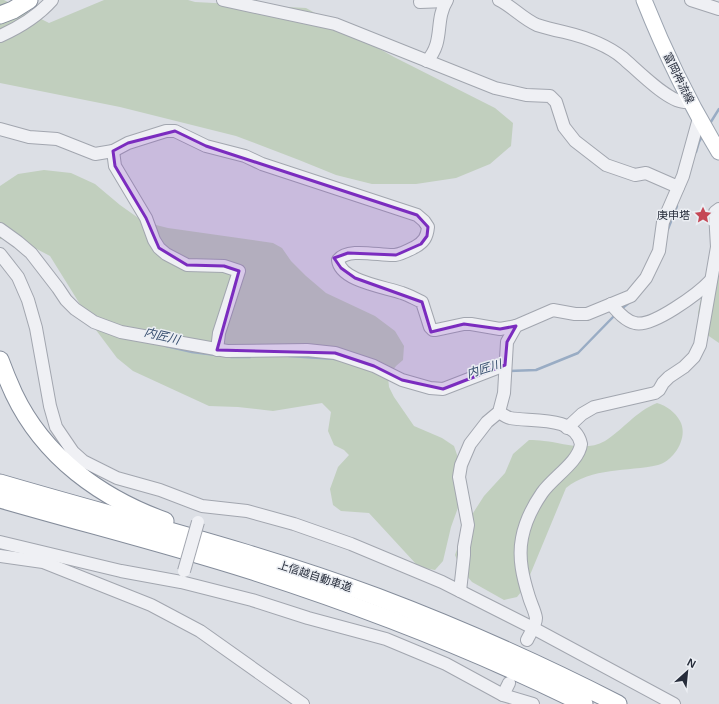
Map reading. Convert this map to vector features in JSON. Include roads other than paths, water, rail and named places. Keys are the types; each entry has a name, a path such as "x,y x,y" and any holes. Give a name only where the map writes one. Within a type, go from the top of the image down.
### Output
{"highway":[{"path":"0,4 9,0"},
{"path":"0,15 13,10 29,0"},
{"path":"0,360 14,395 44,441 56,456 71,469 104,492 124,503 162,520 330,578 376,597"},
{"name":"上信越自動車道","path":"0,483 252,556 376,597 492,644 555,672 618,704"},
{"name":"上信越自動車道","path":"0,499 247,570 371,612 486,658 545,684 584,704"},
{"path":"0,505 113,531"}],"main road":[{"name":"富岡神流線","path":"644,0 668,57 699,118 719,152"}],"street":[{"path":"0,36 28,21 39,13 52,0"},
{"path":"223,0 335,24 495,88 526,95 550,96 556,102 564,127 575,141 606,165 635,175 646,173 678,187"},
{"path":"499,0 525,19 538,25 574,34 605,45 673,98 685,102 690,101"},
{"path":"691,0 719,9"},
{"path":"427,62 438,44 440,18 446,1"},
{"path":"420,2 446,1"},
{"path":"0,129 29,137 57,140 95,154 113,151 128,143 158,133 175,131 206,146 245,156 262,164 417,215 428,227 428,236 421,244 396,255 348,253 341,256 338,260 338,265 354,278 402,293 422,302 430,327 433,330 464,324 500,329 516,326 553,310 574,314 587,314 631,296 646,278 659,251 664,222 683,176 699,118"},
{"path":"113,151 115,166 146,218 154,240 159,248 166,254 187,265 224,266 239,271 216,350"},
{"path":"567,428 582,414 594,407 655,393 669,377 684,367 694,357 700,345 707,309 717,247 715,212 719,210"},
{"path":"0,229 31,253 47,272 66,300 75,309 94,322 121,332 216,350 240,352 307,350 335,353 374,366 402,380 430,388 443,389 505,365"},
{"path":"0,254 18,277 28,300 36,328 50,406 56,427 72,452 83,461 117,478 160,490 202,506 247,511 294,524 351,544 442,582 533,628 674,704"},
{"path":"611,304 626,319 635,323 646,322 663,316 701,290 711,280"},
{"path":"460,592 464,547 468,525 459,477 461,465 470,444 487,422 499,412 504,393 507,342 516,326"},
{"path":"499,412 508,418 553,421 575,432 580,440 579,452 574,459 542,493 528,518 522,537 520,557 536,619 527,640"},
{"path":"182,576 202,506"},
{"path":"0,542 121,572 182,576 308,618 386,639 446,664 503,695 533,704"},
{"path":"0,556 43,562 151,605 200,631 303,704"},
{"path":"503,695 509,683"}],"waterway":[{"name":"内匠川","path":"709,125 719,109"},
{"name":"内匠川","path":"696,152 703,135"},
{"name":"内匠川","path":"668,229 677,206"},
{"name":"内匠川","path":"620,310 630,302"},
{"name":"内匠川","path":"509,371 536,370 578,353 615,315"},
{"name":"内匠川","path":"166,346 192,352 216,355"},
{"name":"内匠川","path":"289,356 336,359"},
{"name":"内匠川","path":"231,357 250,357"}],"place":[{"name":"庚申塔","path":"703,215"}]}
